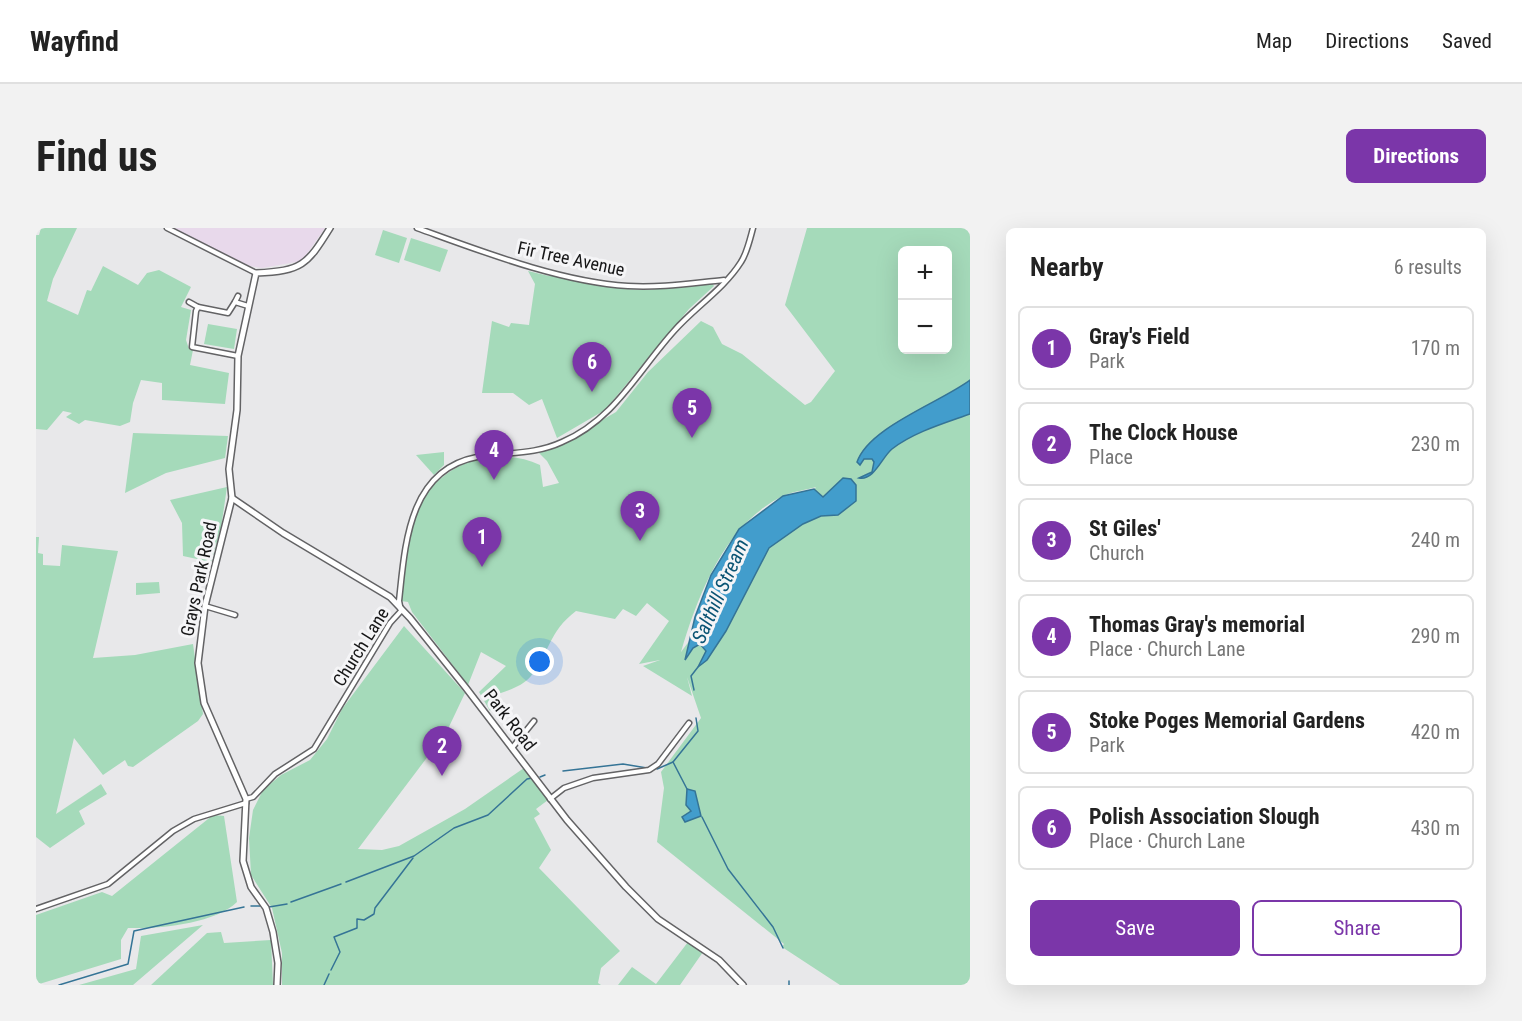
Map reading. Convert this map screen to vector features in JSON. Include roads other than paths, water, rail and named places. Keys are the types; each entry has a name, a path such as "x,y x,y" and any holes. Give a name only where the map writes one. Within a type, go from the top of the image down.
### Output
{"main road":[{"path":"256,273 304,264 311,258 330,228"},
{"name":"Grays Park Road","path":"256,273 238,356 237,410 229,469 232,498 205,606 200,637 199,679 204,703 246,801 243,861 251,887 266,908 273,932 278,963 277,985"},
{"name":"Park Road","path":"232,498 283,533 390,597 512,748 550,799 641,902 658,918 719,960 742,985"}],"street":[{"path":"167,228 256,273"},
{"name":"Fir Tree Avenue","path":"417,228 498,257 585,280 628,286 724,280"},
{"name":"Church Lane","path":"246,801 253,797 275,774 314,749 401,608 400,591 409,521 432,483 448,469 465,460 535,452 564,442 603,418 674,330 741,262 753,228"},
{"path":"189,302 198,307 224,313 229,311 238,296"},
{"path":"235,302 248,306"},
{"path":"198,307 190,342 192,347 238,356"},
{"path":"205,606 235,615"},
{"path":"512,748 534,721"},
{"path":"550,799 564,788 593,778 649,770 658,764 689,723"},
{"path":"36,909 108,884 173,831 194,819 246,801"}],"water":[{"path":"970,380 970,414 930,428 901,443 888,453 869,476 859,478 872,472 874,462 872,459 864,459 860,465 857,462 864,449 875,438 906,416"},
{"path":"843,478 851,479 856,485 856,501 838,515 821,516 803,524 769,548 726,631 707,660 698,667 706,651 700,644 693,648 685,660 695,617 711,575 739,529 783,496 814,489 823,497"},
{"path":"687,789 695,791 701,816 685,822 682,817 691,811 686,805"}],"waterway":[{"name":"Salthill Stream","path":"694,690 691,676 698,667"},
{"name":"Salthill Stream","path":"657,769 673,762 698,731 696,718"},
{"path":"673,762 687,789"},
{"name":"Salthill Stream","path":"563,771 623,764 647,768"},
{"name":"Salthill Stream","path":"540,777 545,775"},
{"name":"Salthill Stream","path":"346,882 414,856 454,828 488,815 527,779 532,778"},
{"path":"702,817 728,869 773,927 783,948"},
{"path":"331,970 340,952 334,937 357,928 357,919 364,920 374,914 375,908 413,858"},
{"name":"Salthill Stream","path":"291,902 341,884"},
{"name":"Salthill Stream","path":"269,907 287,904"},
{"name":"Salthill Stream","path":"251,906 260,906"},
{"name":"Salthill Stream","path":"59,985 128,964 134,931 244,907"},
{"path":"324,985 329,974"}],"place":[{"name":"Polish Association Slough","path":"592,392"},
{"name":"Stoke Poges Memorial Gardens","path":"692,438"},
{"name":"Thomas Gray's memorial","path":"494,480"},
{"name":"St Giles'","path":"640,541"},
{"name":"Gray's Field","path":"482,567"},
{"name":"The Clock House","path":"442,776"}]}
